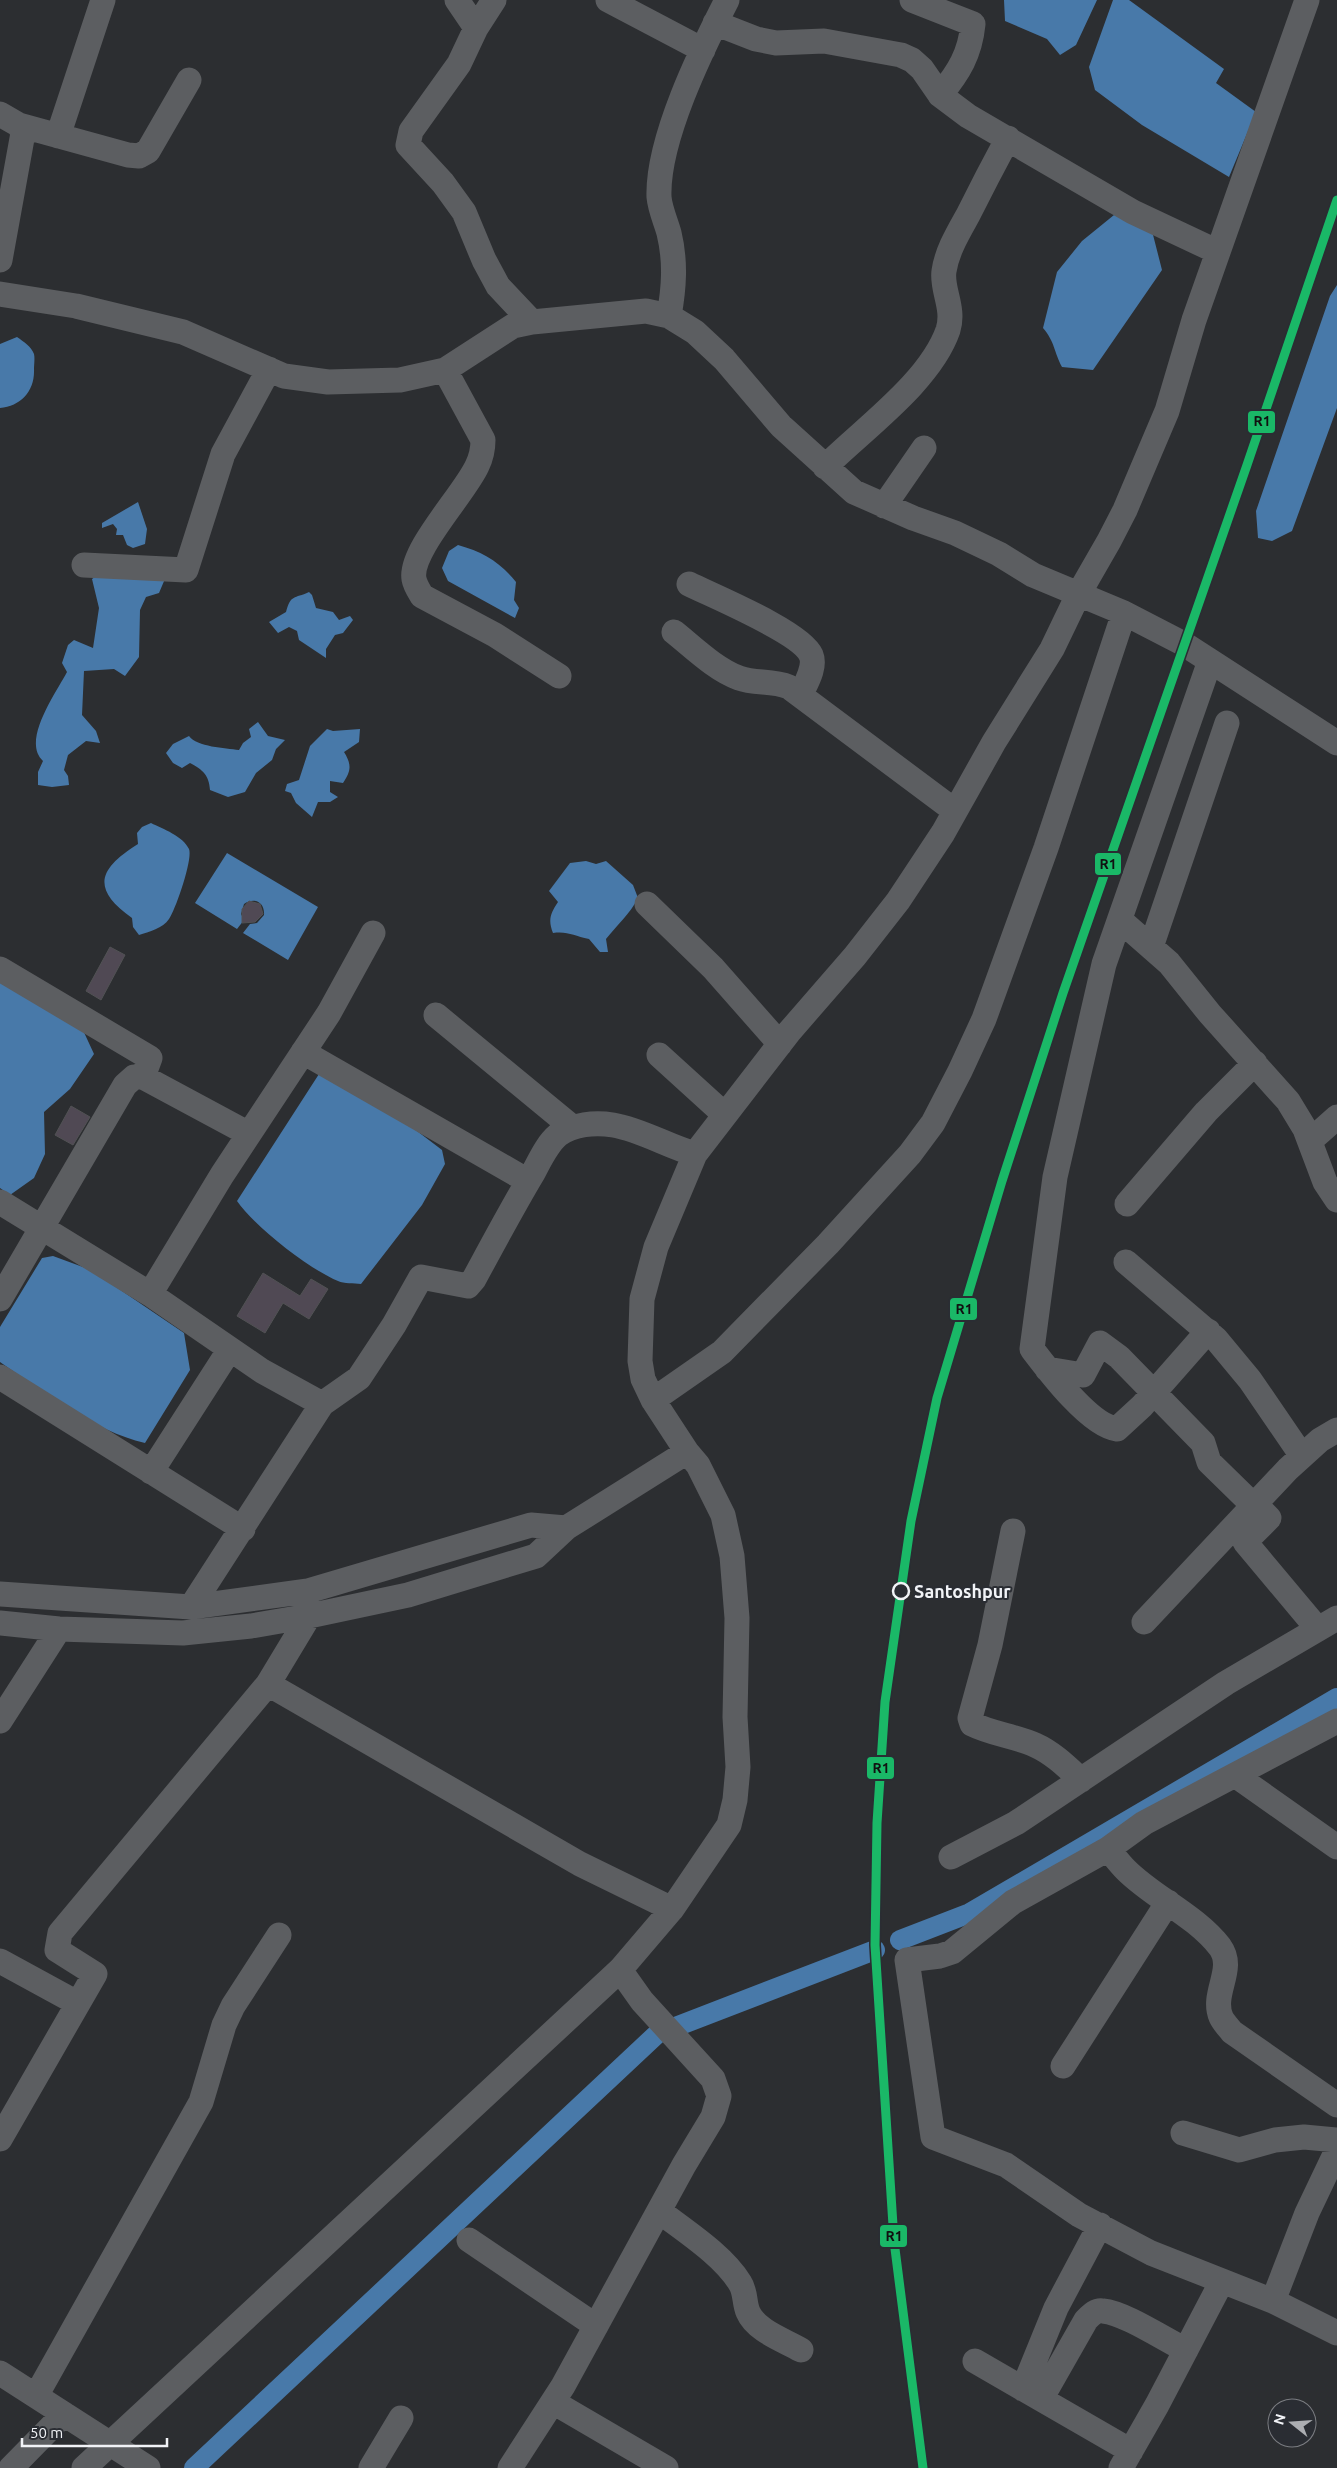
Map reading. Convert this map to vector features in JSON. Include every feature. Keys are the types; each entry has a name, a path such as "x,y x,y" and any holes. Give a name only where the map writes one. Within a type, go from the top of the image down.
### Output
{"street":[{"path":"58,136 103,0"},
{"path":"457,0 476,28"},
{"path":"494,0 476,28 458,64 411,131 408,145 443,183 464,212 484,260 498,286 532,322"},
{"path":"608,0 703,50"},
{"path":"669,316 674,290 675,267 669,234 659,199 660,174 687,86 727,0"},
{"path":"912,0 972,24 971,45 957,75 940,95"},
{"path":"84,2468 120,2448 620,1970 672,1909 729,1825 735,1800 738,1767 735,1717 737,1618 732,1556 723,1515 698,1465 687,1452 653,1400 643,1379 640,1361 642,1299 656,1247 695,1154 780,1044 855,956 898,901 955,811 994,742 1052,649 1078,595 1125,510 1167,411 1218,252 1307,0"},
{"path":"715,23 756,39 776,43 824,41 901,55 912,60 922,69 940,95 968,116 1134,212 1218,252"},
{"path":"10,119 58,136 128,155 139,156 148,150 189,80"},
{"path":"0,260 23,133 10,119"},
{"path":"825,467 908,389 926,368 940,345 948,330 950,315 948,295 943,278 950,249 1008,138"},
{"path":"0,294 76,306 183,332 284,376 328,382 365,383 400,380 445,370 513,326 532,322 646,311 669,316 695,332 724,359 781,426 854,492 884,506 956,533 999,554 1033,575 1124,613 1184,644 1337,743"},
{"path":"84,566 186,570 223,454 269,368"},
{"path":"445,370 483,440 482,450 477,466 422,551 413,578 422,596 495,635 559,676"},
{"path":"884,506 924,448"},
{"path":"689,584 767,622 800,642 811,654 812,664 810,676 801,694"},
{"path":"653,1400 722,1352 834,1237 910,1154 933,1123 984,1019 1046,848 1124,613"},
{"path":"674,632 727,673 741,679 775,682 801,694 955,811"},
{"path":"1208,1332 1122,1426 1110,1428 1063,1389 1032,1349 1056,1177 1104,964 1210,661"},
{"path":"1150,947 1227,723"},
{"path":"647,904 713,968 780,1044"},
{"path":"1120,920 1169,963 1288,1101 1305,1129 1325,1182 1337,1200"},
{"path":"150,1294 249,1134 329,1013 373,933"},
{"path":"0,969 150,1058 143,1077"},
{"path":"436,1015 572,1127"},
{"path":"303,1052 528,1181"},
{"path":"659,1055 725,1115"},
{"path":"1127,1204 1206,1112 1255,1063"},
{"path":"0,1300 125,1086 134,1077 143,1077 249,1134"},
{"path":"1310,1141 1337,1117"},
{"path":"191,1608 322,1404 359,1378 394,1325 421,1277 468,1286 474,1279 528,1181 557,1136 572,1127 613,1125 646,1135 695,1154"},
{"path":"0,1202 150,1294 262,1371 322,1404"},
{"path":"1126,1262 1208,1332 1250,1380 1302,1456"},
{"path":"951,1857 1016,1823 1226,1683 1327,1623 1245,1542 1269,1518 1209,1462 1203,1443 1120,1357 1100,1343 1083,1376 1047,1369"},
{"path":"151,1472 230,1349"},
{"path":"0,1377 243,1529"},
{"path":"1144,1622 1253,1504 1320,1440 1337,1430"},
{"path":"0,1623 59,1629 183,1633 251,1626 408,1595 536,1556 566,1528 687,1452"},
{"path":"0,1594 191,1608 308,1591 531,1525 566,1528"},
{"path":"1013,1531 990,1645 970,1718 972,1724 981,1728 1034,1744 1054,1756 1081,1780"},
{"path":"0,2139 95,1974 58,1950 60,1933 268,1684 309,1616 308,1591"},
{"path":"0,1721 59,1629"},
{"path":"268,1684 580,1864 672,1909"},
{"path":"1337,1721 1144,1823 1108,1850 1013,1902 952,1952 940,1956 907,1960 933,2137 1006,2166 1079,2214 1151,2253 1273,2301 1337,2333"},
{"path":"1235,1775 1337,1847"},
{"path":"1108,1850 1126,1870 1195,1923 1221,1948 1227,1966 1220,1990 1218,2006 1221,2018 1232,2032 1337,2105"},
{"path":"1062,2066 1168,1902"},
{"path":"36,2396 201,2102 224,2025 233,2006 279,1934"},
{"path":"0,1961 77,2003"},
{"path":"510,2468 553,2402 713,2118 719,2096 713,2079 642,2001 620,1970"},
{"path":"1184,2133 1239,2150 1275,2140 1304,2137 1337,2140"},
{"path":"1273,2301 1307,2213 1337,2150"},
{"path":"659,2212 705,2246 730,2270 740,2283 746,2296 747,2310 752,2321 800,2350"},
{"path":"1032,2394 1056,2308 1100,2226"},
{"path":"469,2240 596,2326"},
{"path":"975,2360 1032,2394 1126,2460 1222,2281"},
{"path":"1032,2394 1086,2320 1094,2312 1102,2311 1116,2314 1186,2350"},
{"path":"0,2374 120,2448 148,2468"},
{"path":"553,2402 666,2468"},
{"path":"11,2468 64,2414"},
{"path":"371,2468 401,2418"}],"water":[{"path":"1004,0 1097,0 1076,45 1060,55 1047,39 1005,21"},
{"path":"1113,0 1129,0 1224,69 1216,83 1256,112 1229,177 1142,125 1095,90 1089,67"},
{"path":"1114,215 1150,223 1162,270 1093,370 1062,367 1052,343 1043,328 1057,272 1082,241"},
{"path":"1337,285 1337,408 1292,531 1272,541 1258,538 1256,511 1330,296"},
{"path":"17,337 25,342 33,351 34,377 29,390 20,401 8,407 0,408 0,344"},
{"path":"138,502 147,529 145,544 133,548 127,545 123,535 116,535 117,529 113,524 102,528 102,523"},
{"path":"458,545 475,551 497,563 516,582 514,600 519,608 515,618 448,581 442,568 449,551"},
{"path":"170,567 159,593 146,597 140,610 139,657 125,676 114,669 84,671 82,715 96,731 100,743 86,741 68,755 64,770 68,776 69,785 52,787 38,785 38,772 43,761 37,752 38,730 49,704 67,672 62,663 68,645 74,640 93,648 99,608 92,579 107,569"},
{"path":"309,592 312,595 316,608 333,612 339,620 350,616 353,620 343,633 335,635 326,649 326,658 299,640 297,631 289,627 278,633 269,622 286,612 294,598"},
{"path":"258,722 268,736 285,740 276,749 272,760 256,773 245,792 228,797 210,790 207,777 202,771 190,763 182,768 173,763 166,753 173,744 189,736 198,743 205,745 239,750 243,743 251,737 249,729"},
{"path":"327,729 333,731 360,729 359,742 344,752 350,768 343,783 330,781 330,792 338,797 330,802 318,802 312,817 296,803 291,793 285,791 287,784 299,780 310,746"},
{"path":"151,823 182,840 189,849 190,854 183,884 169,919 160,927 139,935 133,927 132,918 110,898 105,888 105,880 114,862 138,844 137,833 142,827"},
{"path":"227,853 318,907 288,960 243,933 250,924 257,923 264,915 263,907 258,902 251,901 244,904 241,914 244,920 237,929 195,903"},
{"path":"586,861 596,864 606,861 633,885 638,898 606,939 608,952 600,952 589,939 567,933 553,933 551,928 551,917 558,902 549,891 570,863"},
{"path":"0,982 82,1028 94,1054 70,1089 44,1112 45,1154 34,1178 10,1195 0,1188"},
{"path":"319,1074 367,1093 442,1150 445,1164 422,1205 361,1284 340,1282 298,1257 269,1235 237,1201"},
{"path":"53,1256 91,1270 184,1333 190,1370 145,1443 107,1430 88,1420 51,1398 0,1362 0,1327 42,1258"}],"building":[{"path":"249,901 260,904 263,914 255,922 242,923 242,909"},
{"path":"110,947 125,955 101,1000 86,991"},
{"path":"71,1106 90,1117 73,1145 55,1135"},
{"path":"263,1273 300,1296 311,1279 328,1289 309,1319 283,1303 265,1333 237,1316"}],"waterway":[{"path":"900,1940 970,1913 1337,1698"},
{"path":"194,2468 657,2034 875,1950"}],"transit line":[{"name":"R1","path":"923,2468 894,2241 875,1945 877,1823 885,1702 911,1521 937,1398 1002,1181 1063,993 1337,200"}],"place":[{"name":"Santoshpur","path":"901,1591"}]}
